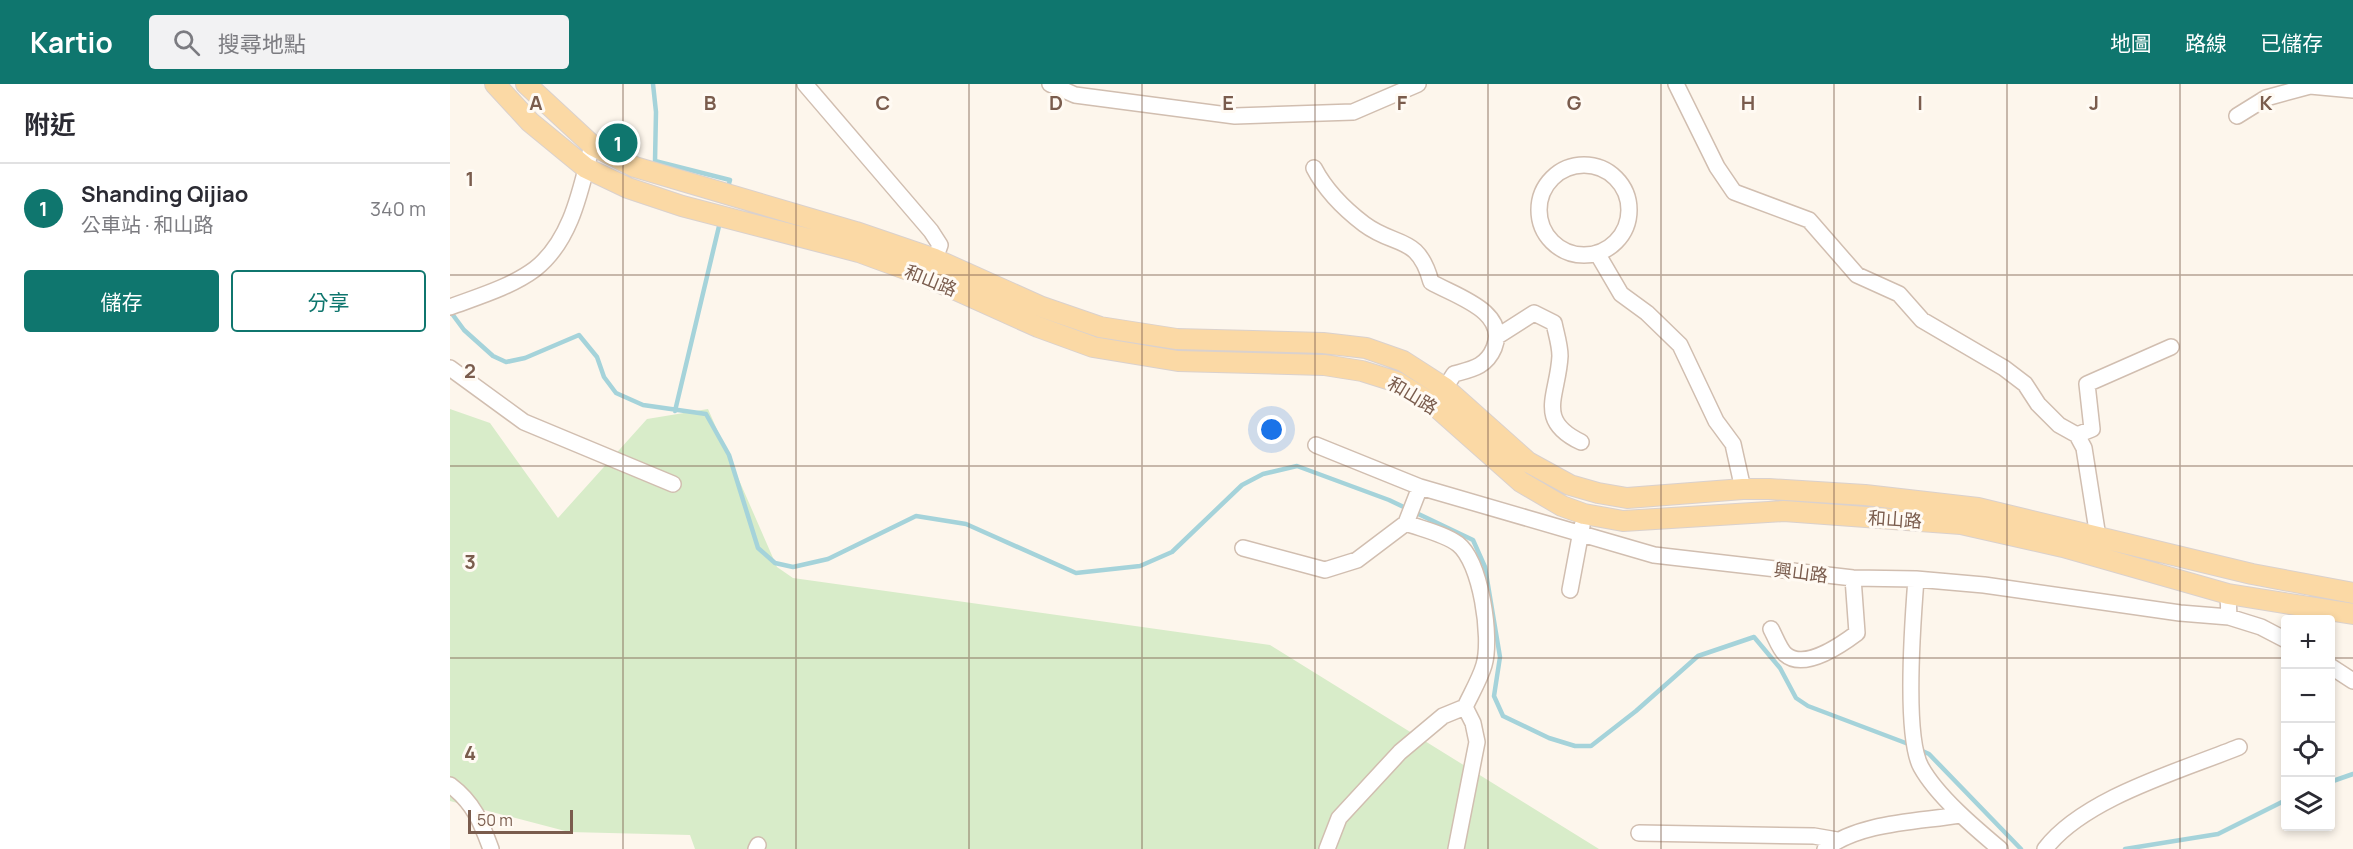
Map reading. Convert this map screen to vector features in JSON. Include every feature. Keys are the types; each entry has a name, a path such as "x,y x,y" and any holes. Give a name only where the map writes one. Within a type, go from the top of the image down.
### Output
{"main road":[{"name":"和山路","path":"495,84 530,122 586,168 628,188 682,206 859,252 927,277 1038,327 1093,347 1178,361 1324,364 1362,371 1397,381 1433,404 1521,482 1562,506 1583,524 1784,511 1961,524 2063,547 2228,594 2353,614"},
{"name":"和山路","path":"526,84 592,145 635,167 856,232 935,259 1042,307 1100,327 1177,339 1323,343 1366,348 1403,361 1445,388 1528,462 1570,485 1627,498 1743,489 1865,495 1978,508 2252,574 2353,593"}],"street":[{"path":"805,84 931,231 940,245 935,259"},
{"path":"1050,84 1075,95 1235,116 1353,112 1418,84"},
{"path":"1676,84 1717,167 1734,192 1809,220 1857,275 1899,294 1922,320 2004,368 2025,384 2038,404 2059,425 2077,435 2084,448 2098,537"},
{"path":"2237,116 2266,98 2310,86 2353,90"},
{"path":"450,307 493,290 535,269 557,243 574,215 592,145"},
{"path":"1588,165 1605,170 1619,181 1627,196 1629,214 1624,231 1613,244 1597,253 1580,255 1563,249 1549,238 1540,223 1539,205 1544,188 1555,175 1570,166 1588,165"},
{"path":"1314,168 1326,189 1365,225 1414,247 1426,266 1431,282 1479,308 1494,321 1498,336 1493,351 1480,367 1454,374 1445,388"},
{"path":"1597,253 1621,294 1647,312 1680,345 1716,421 1733,444 1743,489"},
{"path":"1498,336 1534,314 1554,323 1560,354 1552,414 1562,433 1581,442"},
{"path":"2077,435 2091,429 2087,384 2171,347"},
{"path":"450,368 524,422 673,484"},
{"name":"興山路","path":"1316,445 1420,487 1583,524 1654,555 1853,578 1916,579 1984,585 2180,613 2229,617 2261,627 2281,637"},
{"path":"1243,548 1325,570 1357,560 1407,523 1420,487"},
{"path":"1327,849 1339,818 1400,752 1443,716 1465,707 1484,665 1489,635 1474,569 1466,552 1456,542 1407,523"},
{"path":"1570,590 1583,524"},
{"path":"1771,629 1785,654 1802,660 1836,648 1857,633 1853,578"},
{"path":"1916,579 1912,705 1920,766 1960,815 2000,849"},
{"path":"2228,594 2229,617"},
{"path":"2335,669 2353,681"},
{"path":"1456,849 1477,742 1473,723 1465,707"},
{"path":"2044,849 2054,837 2105,802 2240,747"},
{"path":"450,785 465,796 476,809 491,849"},
{"path":"1639,833 1814,836 1831,844 1860,831 1960,815"}],"green space":[{"path":"450,409 490,423 558,518 647,419 708,409 777,567 793,578 1270,645 1599,849 695,849 690,835 569,832 450,801"}],"waterway":[{"path":"653,84 656,112 655,161 730,180 727,191"},
{"path":"675,411 720,222"},
{"path":"450,311 464,330 493,356 506,362 525,358 579,335 597,357 604,377 616,393 643,405 706,414 729,455 758,548 775,563 793,567 828,559 916,516 966,524 1076,573 1140,566 1172,552 1242,485 1263,474 1297,466 1389,500 1473,540 1485,567 1500,657 1494,696 1503,716 1549,738 1575,746 1591,746 1636,711 1698,656 1754,637 1780,668 1796,698 1808,706 1911,745"},
{"path":"1918,749 1929,754 2021,849"},
{"path":"2335,780 2353,774"},
{"path":"2125,849 2218,834 2281,802"}],"place":[{"name":"Shanding Qijiao","path":"618,143"}]}
